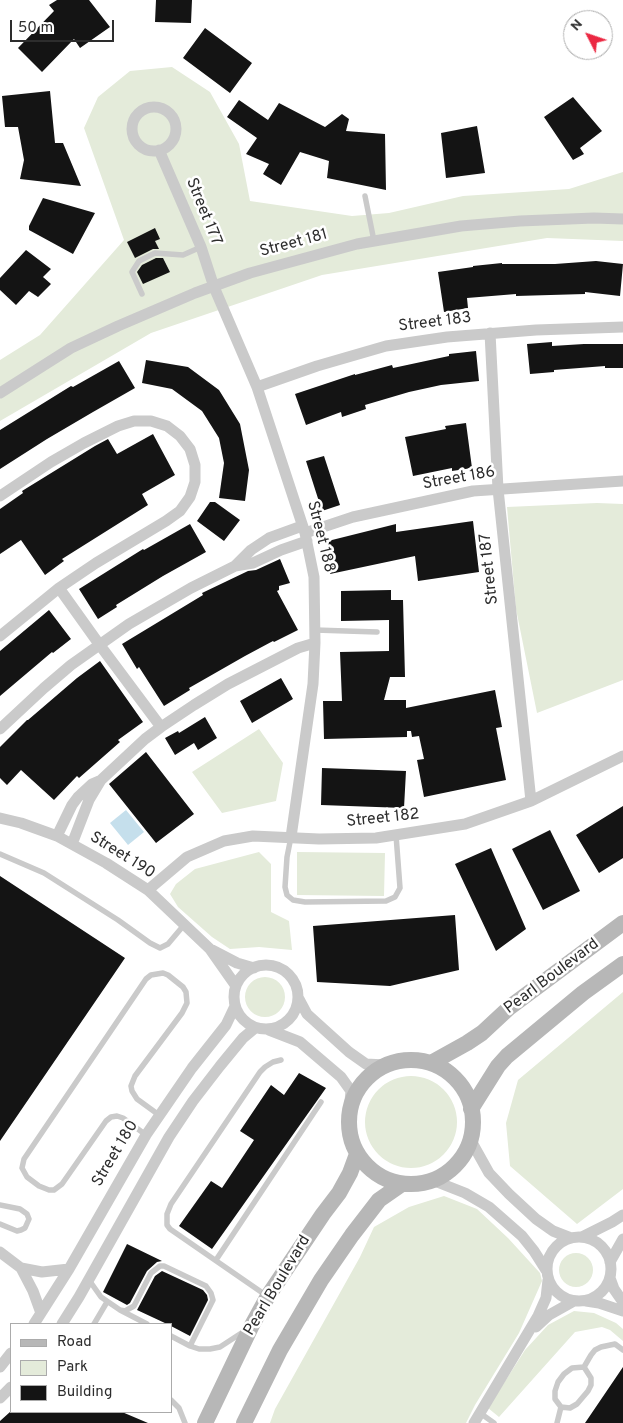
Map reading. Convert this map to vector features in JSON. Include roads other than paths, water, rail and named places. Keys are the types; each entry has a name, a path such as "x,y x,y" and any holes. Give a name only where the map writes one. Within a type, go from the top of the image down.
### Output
{"main road":[{"name":"Pearl Boulevard","path":"431,1063 468,1043 482,1033 510,1007 623,923"},
{"name":"Pearl Boulevard","path":"471,1109 498,1066 507,1056 576,999 623,964"},
{"path":"416,1060 431,1063 445,1070 457,1081 466,1094 471,1109 470,1139 464,1153 445,1174 417,1184 402,1184 376,1174 365,1165 351,1141 348,1127 349,1112 356,1093 368,1077 385,1065 400,1061 416,1060"},
{"name":"Pearl Boulevard","path":"205,1423 251,1326 268,1296 322,1214 339,1193 350,1173 357,1154"},
{"name":"Pearl Boulevard","path":"244,1423 280,1350 321,1280 379,1200 402,1184"}],"street":[{"name":"Street 177","path":"160,150 201,247 214,287"},
{"name":"Street 181","path":"0,393 71,348 195,293 250,273 374,241 461,226 520,220 623,219"},
{"name":"Street 188","path":"214,287 257,387 305,533 314,577 315,643 313,684 291,837"},
{"name":"Street 183","path":"257,387 317,366 386,346 447,336 623,327"},
{"name":"Street 187","path":"490,333 498,488 531,801"},
{"path":"0,496 84,443 118,426 134,421 151,421 167,426 180,436 190,449 195,465 195,482 190,497 180,511 130,541 59,588 0,636"},
{"name":"Street 186","path":"305,533 362,515 473,491 623,481"},
{"path":"235,566 251,550 269,538 305,533"},
{"path":"0,728 44,688 99,644 159,605 235,566 253,563 281,550 305,533"},
{"path":"59,588 161,727"},
{"path":"72,844 87,805 101,780 130,752 161,727 228,684 298,648 315,643"},
{"name":"Street 182","path":"148,890 187,858 224,841 253,836 376,838 465,824 531,801 623,756"},
{"path":"57,836 72,804 92,784 101,780"},
{"name":"Street 190","path":"0,818 21,823 57,836 106,863 148,890 210,950 236,986"},
{"name":"Street 190","path":"210,950 254,968"},
{"path":"268,1030 277,1028 292,1018 299,999 298,988 293,978 275,966 264,965 246,972 240,978 234,996 235,1006 239,1015 246,1023 255,1028 268,1030 300,1042 341,1077 351,1091 349,1112"},
{"path":"299,999 307,1014 349,1052 366,1064 385,1065"},
{"name":"Street 180","path":"35,1323 69,1269 146,1134 226,1025 235,1006"},
{"path":"63,1323 178,1123 220,1066 243,1038 255,1028"},
{"path":"470,1139 489,1172 536,1219 553,1231 576,1238 591,1240 600,1245 610,1262 610,1278 614,1288 623,1302"},
{"path":"432,1180 465,1193 489,1207 522,1236 534,1251 552,1288 558,1294 566,1299 599,1303 623,1311"},
{"path":"477,1418 538,1316 546,1298 548,1259 553,1250 561,1242 576,1238 623,1215"},
{"path":"610,1262 623,1238"},
{"path":"0,1252 21,1268 33,1291 41,1313"},
{"path":"21,1268 42,1272 69,1269"},
{"path":"526,1337 549,1315 561,1307 594,1298 601,1293 610,1278"},
{"path":"0,1366 10,1354"},
{"path":"0,1398 10,1388"}],"lane":[{"path":"365,196 374,241"},
{"path":"142,294 132,272 139,260 154,253 184,255 201,247"},
{"path":"315,630 376,632"},
{"path":"291,837 287,857 285,887 287,895 293,900 305,902 386,901 395,897 400,888 396,835"},
{"path":"0,854 44,872 160,948 168,944 184,925"},
{"path":"146,1134 117,1116 106,1121 62,1184 54,1190 43,1189 26,1177 22,1168 22,1163 27,1154 146,979 151,975 162,973 183,987 186,992 187,1003 182,1013 135,1076 132,1086 132,1091 137,1099 159,1115"},
{"path":"268,1296 170,1229 167,1225 166,1214 260,1072 273,1062 281,1060"},
{"path":"216,1260 321,1102"},
{"path":"0,1206 20,1208 28,1219 25,1228 17,1231 0,1224"},
{"path":"120,1310 125,1311 134,1306 151,1273 160,1266 164,1266 206,1286 211,1292 213,1300 190,1346"},
{"path":"89,1280 96,1292 107,1302 145,1323"},
{"path":"95,1323 107,1302"},
{"path":"172,1337 199,1349 210,1349 220,1347 251,1326"},
{"path":"584,1367 595,1350 601,1347 615,1344 623,1350"},
{"path":"561,1407 570,1408 577,1404 588,1391 591,1385 591,1378 584,1367"},
{"path":"557,1423 561,1407 556,1399 555,1391 558,1382 572,1368 584,1367"},
{"path":"172,1401 179,1408 185,1423"},
{"path":"477,1418 494,1423"}],"water":[{"path":"126,810 144,832 128,845 110,823"}]}
